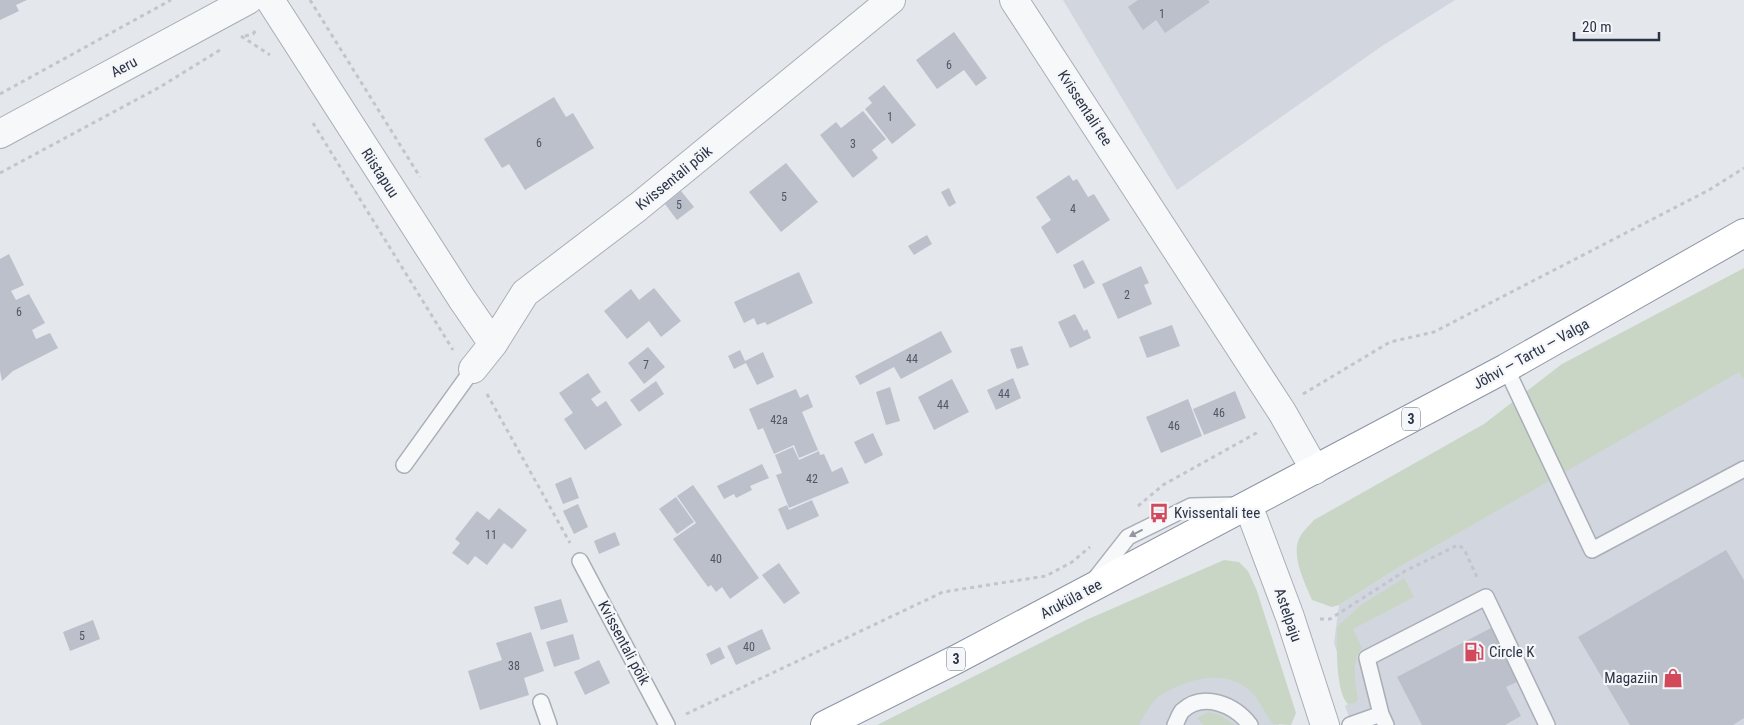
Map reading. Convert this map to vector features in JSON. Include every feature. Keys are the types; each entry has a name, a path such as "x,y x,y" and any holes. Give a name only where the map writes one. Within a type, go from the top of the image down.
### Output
{"highway":[{"name":"Jõhvi — Tartu — Valga","path":"1315,470 1506,368 1744,233"},
{"path":"1659,282 1744,244"},
{"name":"Aruküla tee","path":"825,725 957,659 1315,470"}],"street":[{"name":"Kvissentali põik","path":"474,369 493,344 526,293 638,207 891,0"},
{"name":"Kvissentali tee","path":"1014,0 1282,412 1315,470"},
{"name":"Riistapuu","path":"272,4 429,249 493,344"},
{"name":"Aeru","path":"0,134 236,6"},
{"name":"Astelpaju","path":"1248,505 1291,620 1325,725"}],"lane":[{"path":"1506,368 1592,550 1744,469"},
{"path":"404,465 474,369"},
{"name":"Kvissentali põik","path":"580,561 666,724"},
{"path":"1350,725 1384,719 1367,658 1486,597 1547,725"},
{"path":"1175,725 1181,712 1195,703 1213,701 1230,707 1246,719 1250,725"},
{"path":"540,702 549,725"}],"path":[{"path":"0,94 171,0"},
{"path":"310,0 425,185"},
{"path":"234,42 242,36 253,34 272,4"},
{"path":"236,6 242,36 271,56"},
{"path":"0,173 160,87 225,47"},
{"path":"312,122 450,346 474,369 580,561"},
{"path":"1132,510 1163,485 1259,432 1306,391 1390,342 1434,332 1709,190 1744,168"},
{"path":"666,724 943,592 1046,576 1072,562 1095,543"},
{"path":"1291,620 1330,619 1405,571 1458,545 1464,549 1486,597"}],"shaded area":[{"path":"1063,0 1455,0 1382,46 1177,190"},
{"path":"1739,371 1744,381 1744,725 1352,725 1345,706 1353,701 1334,643 1339,605 1401,566"},
{"path":"1248,644 1279,725 1079,725"}],"green space":[{"path":"1744,268 1744,381 1739,372 1401,566 1339,605 1332,607 1312,600 1299,568 1297,550 1301,535 1314,520 1484,424 1562,364"},
{"path":"1224,560 1239,562 1248,571 1257,591 1296,713 1291,725 1273,724 1256,698 1240,684 1221,678 1211,678 1191,681 1159,696 1142,718 1139,725 877,725 1086,620"},
{"path":"1404,578 1414,597 1353,629 1362,648 1358,654 1355,666 1358,700 1348,704 1344,698 1339,678 1337,627 1361,605"},
{"path":"1208,712 1220,715 1235,725 1203,725 1197,718"}],"building":[{"path":"0,0 27,0 16,5 19,11 0,20"},
{"path":"1138,0 1208,0 1210,2 1165,33 1156,20 1143,30 1128,7"},
{"path":"954,32 987,78 976,86 964,70 937,89 916,60"},
{"path":"884,85 916,125 892,144 865,109 872,103 868,98"},
{"path":"554,97 566,117 573,113 594,148 525,190 509,164 502,168 484,139"},
{"path":"863,111 886,139 872,150 878,158 853,178 820,135 836,122 841,128"},
{"path":"786,163 818,202 781,232 749,192"},
{"path":"1069,175 1073,181 1077,179 1088,197 1094,194 1110,220 1057,254 1041,227 1051,220 1036,197"},
{"path":"949,188 956,203 949,207 941,192"},
{"path":"681,191 694,207 677,220 665,204"},
{"path":"927,235 932,244 914,255 908,246"},
{"path":"9,254 24,285 11,291 16,300 29,294 45,323 32,330 36,339 50,333 58,348 13,371 2,381 0,371 0,259"},
{"path":"1083,260 1095,283 1084,289 1073,265"},
{"path":"1141,266 1149,283 1144,285 1152,304 1118,319 1102,284"},
{"path":"799,272 813,303 767,325 765,322 757,325 754,318 744,323 734,302"},
{"path":"654,288 681,321 661,337 649,321 627,339 604,311 631,289 639,300"},
{"path":"1075,314 1084,331 1087,329 1091,338 1070,348 1058,322"},
{"path":"1172,325 1180,346 1147,358 1139,337"},
{"path":"941,331 952,352 901,379 894,367 860,385 855,376"},
{"path":"1022,346 1029,365 1017,369 1010,349"},
{"path":"648,347 665,367 644,384 628,363"},
{"path":"740,350 745,361 763,352 774,377 757,385 746,363 734,369 728,356"},
{"path":"588,373 601,392 591,399 597,407 606,401 622,425 585,450 564,419 573,413 559,393"},
{"path":"1013,378 1021,398 996,410 987,390"},
{"path":"952,379 969,412 934,430 918,397"},
{"path":"656,381 664,394 639,412 630,400"},
{"path":"890,387 900,421 886,425 876,392"},
{"path":"796,389 800,398 808,394 813,407 802,412 818,450 799,458 794,445 774,454 763,428 758,430 749,409"},
{"path":"1235,391 1246,418 1204,435 1193,409"},
{"path":"1188,399 1202,436 1161,453 1146,417"},
{"path":"873,433 883,455 865,464 854,442"},
{"path":"793,447 799,460 819,451 820,455 824,454 832,472 842,467 849,483 789,508 776,475 782,473 775,455"},
{"path":"762,464 769,478 750,486 752,490 736,498 734,494 724,499 717,486"},
{"path":"571,477 579,498 563,504 555,484"},
{"path":"693,485 759,578 730,599 722,587 716,592 711,585 708,587 673,539 696,523 677,496"},
{"path":"676,497 694,522 677,534 659,509"},
{"path":"812,500 819,516 787,530 778,509 787,505 789,510"},
{"path":"578,504 588,527 574,534 563,511"},
{"path":"499,508 527,530 512,549 504,543 487,565 475,556 468,565 452,553 460,543 455,539 477,511 489,520"},
{"path":"615,532 620,545 599,554 594,541"},
{"name":"Magaziin","path":"1726,550 1744,580 1744,718 1733,725 1630,725 1578,637"},
{"path":"779,563 800,593 784,604 762,575"},
{"path":"561,599 568,622 541,630 534,607"},
{"path":"93,620 100,639 70,651 63,632"},
{"name":"Circle K","path":"1491,628 1519,681 1506,687 1521,716 1505,725 1422,725 1397,677"},
{"path":"762,629 771,649 736,665 727,646"},
{"path":"531,632 544,671 524,678 529,695 480,710 468,671 502,660 496,643"},
{"path":"573,634 580,659 554,667 546,642"},
{"path":"720,647 725,658 711,665 706,654"},
{"path":"599,660 610,683 585,695 574,672"}],"place":[{"name":"Kvissentali tee","path":"1159,513"},
{"name":"Circle K","path":"1474,652"},
{"name":"Magaziin","path":"1673,678"}]}
